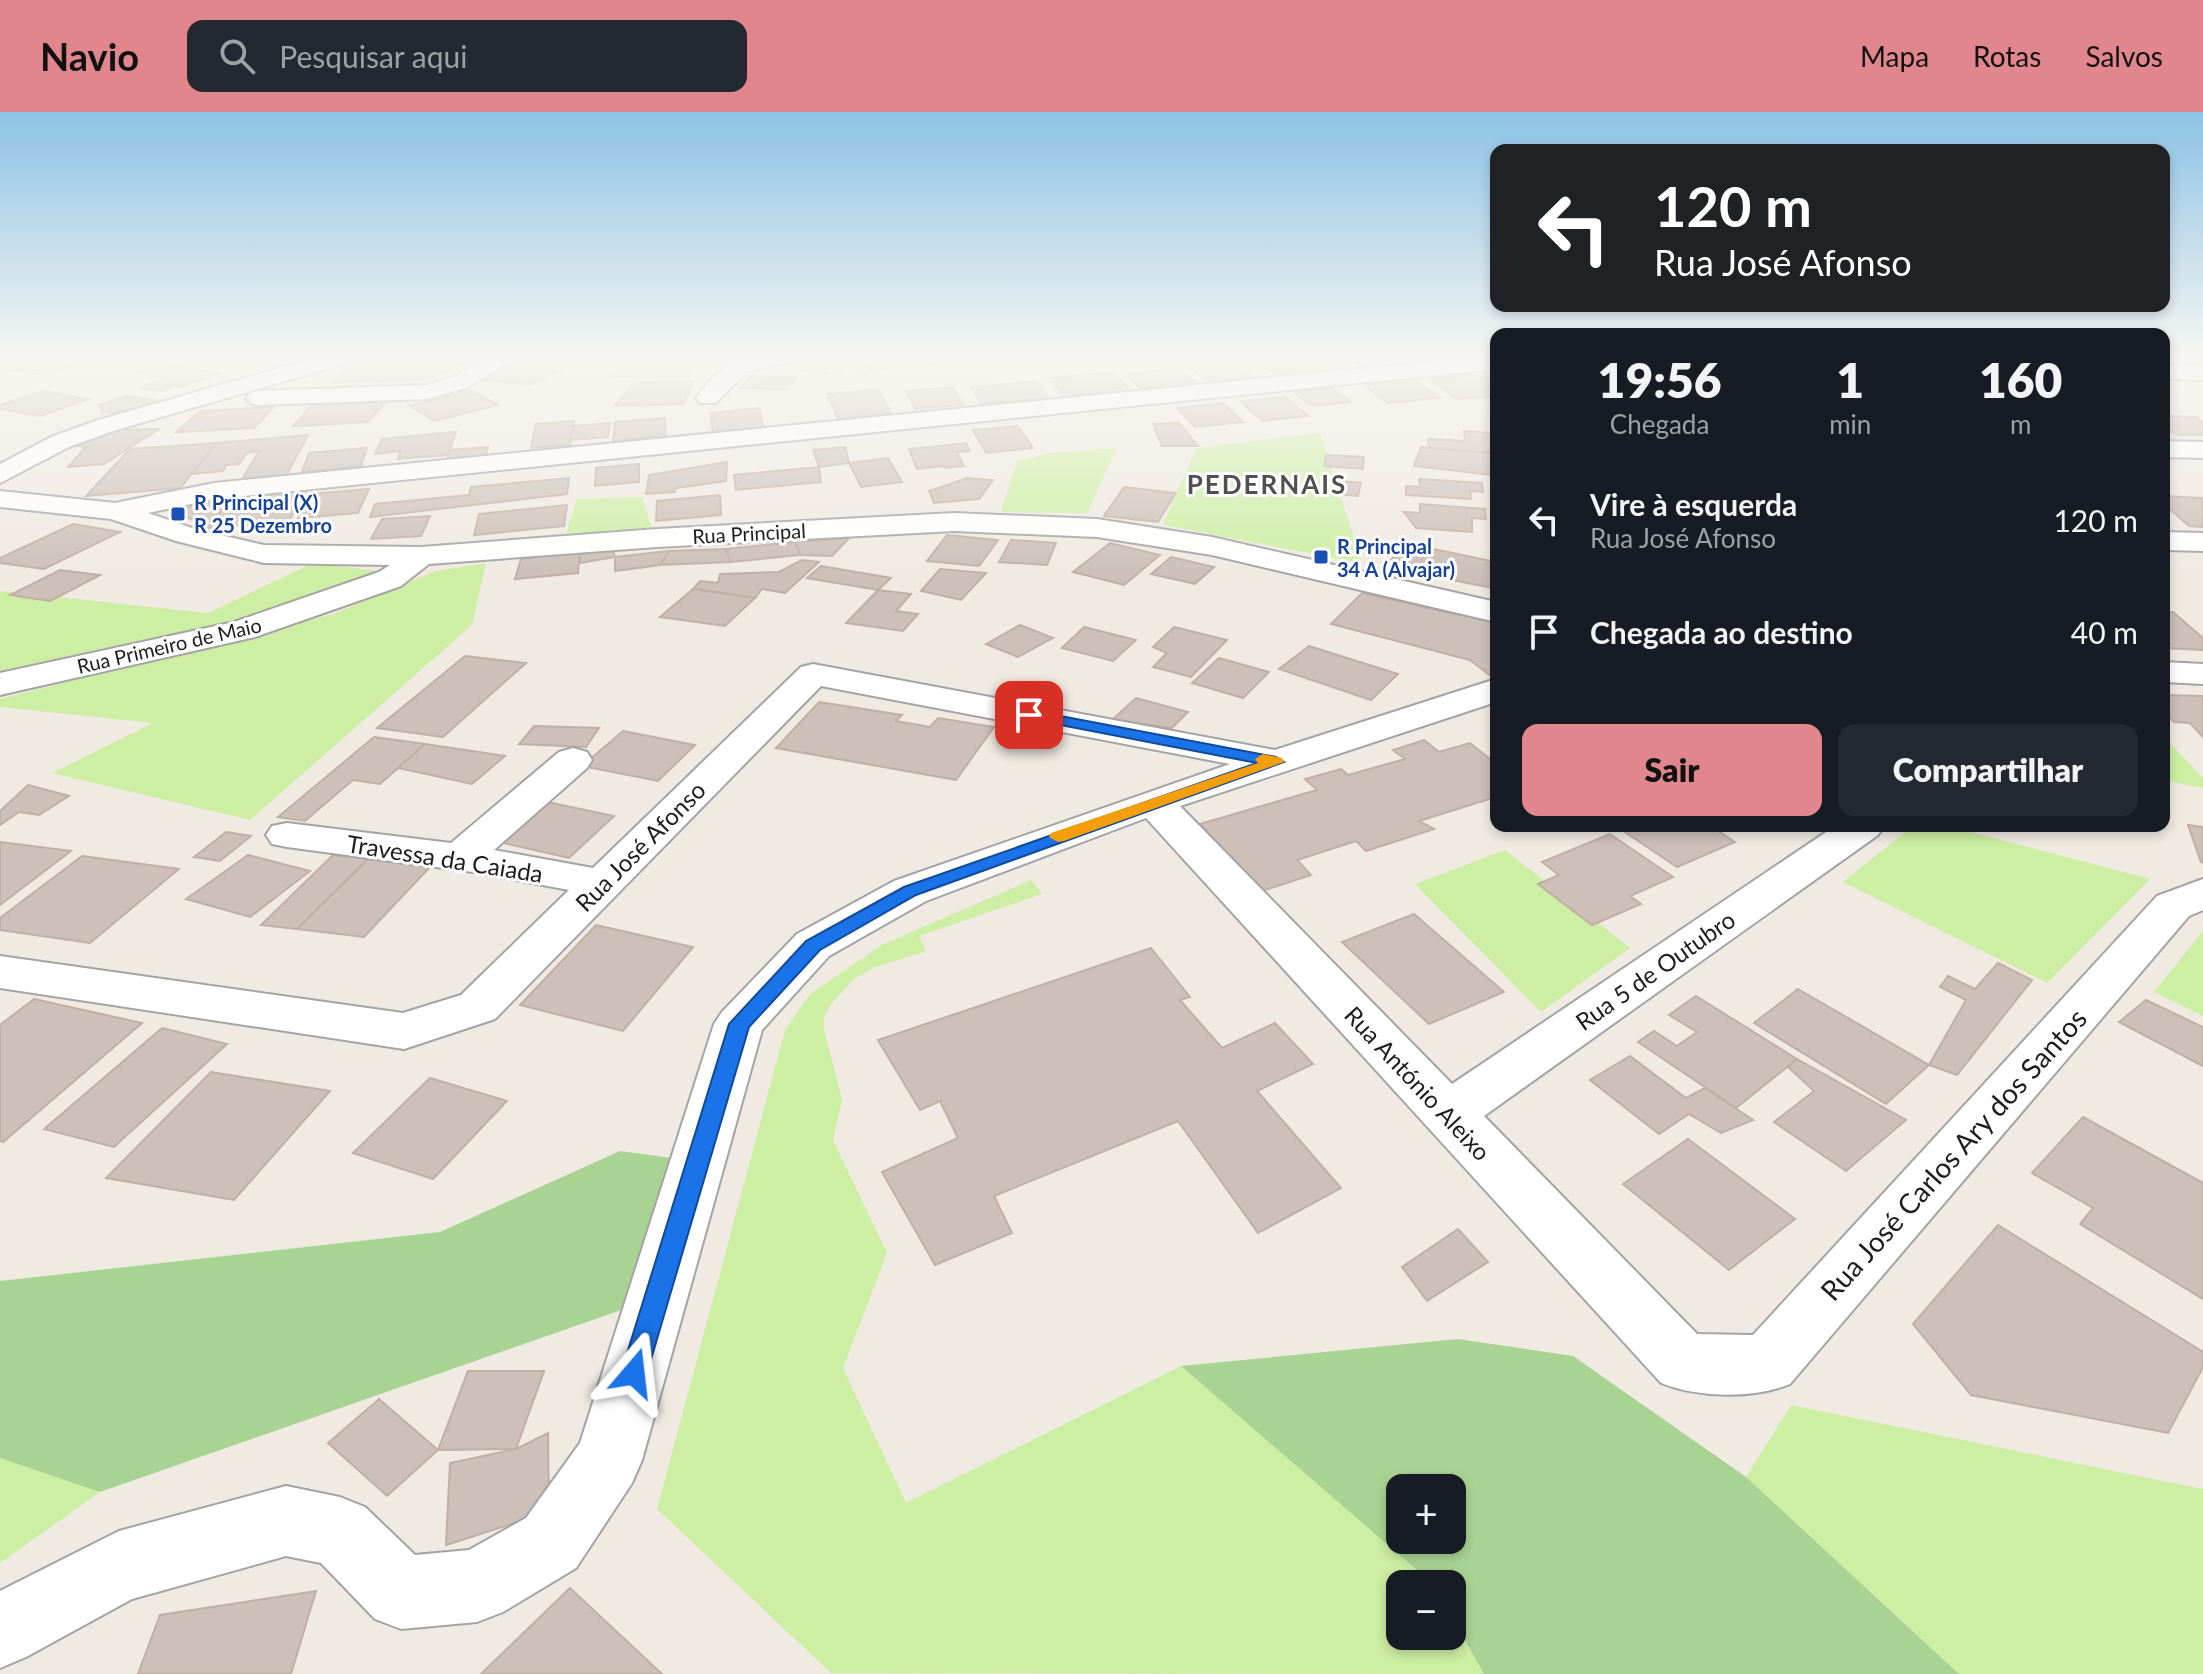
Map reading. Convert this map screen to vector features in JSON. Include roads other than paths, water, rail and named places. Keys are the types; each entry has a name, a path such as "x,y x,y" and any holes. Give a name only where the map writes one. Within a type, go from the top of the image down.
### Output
{"street":[{"path":"0,475 60,442 93,430"},
{"path":"115,511 214,491 821,430"},
{"path":"2170,449 2203,450"},
{"name":"Rua Principal","path":"0,499 115,511 186,535 264,554 421,556 657,538 954,522 1097,528 1212,546 1490,611"},
{"path":"2170,541 2203,542"},
{"name":"Rua Primeiro de Maio","path":"0,684 243,630 390,579 421,556"},
{"path":"2170,672 2203,674"},
{"name":"Rua José Afonso","path":"0,972 404,1031 478,1007 813,674 1276,762"},
{"path":"0,1631 119,1567 286,1521 340,1532 401,1593 477,1586 551,1543 608,1460 739,1024 813,945 910,891 1153,802 1490,692"},
{"path":"460,857 573,760"},
{"name":"Rua António Aleixo","path":"1153,802 1683,1363"},
{"name":"Rua 5 de Outubro","path":"1447,1115 1854,832"},
{"name":"Travessa da Caiada","path":"287,835 460,857 603,883"},
{"name":"Rua José Carlos Ary dos Santos","path":"1683,1363 1768,1364 2173,906 2203,893"}],"place":[{"name":"R Principal (X) R 25 Dezembro","path":"178,514"},
{"name":"R Principal 34 A (Alvajar)","path":"1321,557"}],"district":[{"name":"PEDERNAIS","path":"1267,484"}]}
